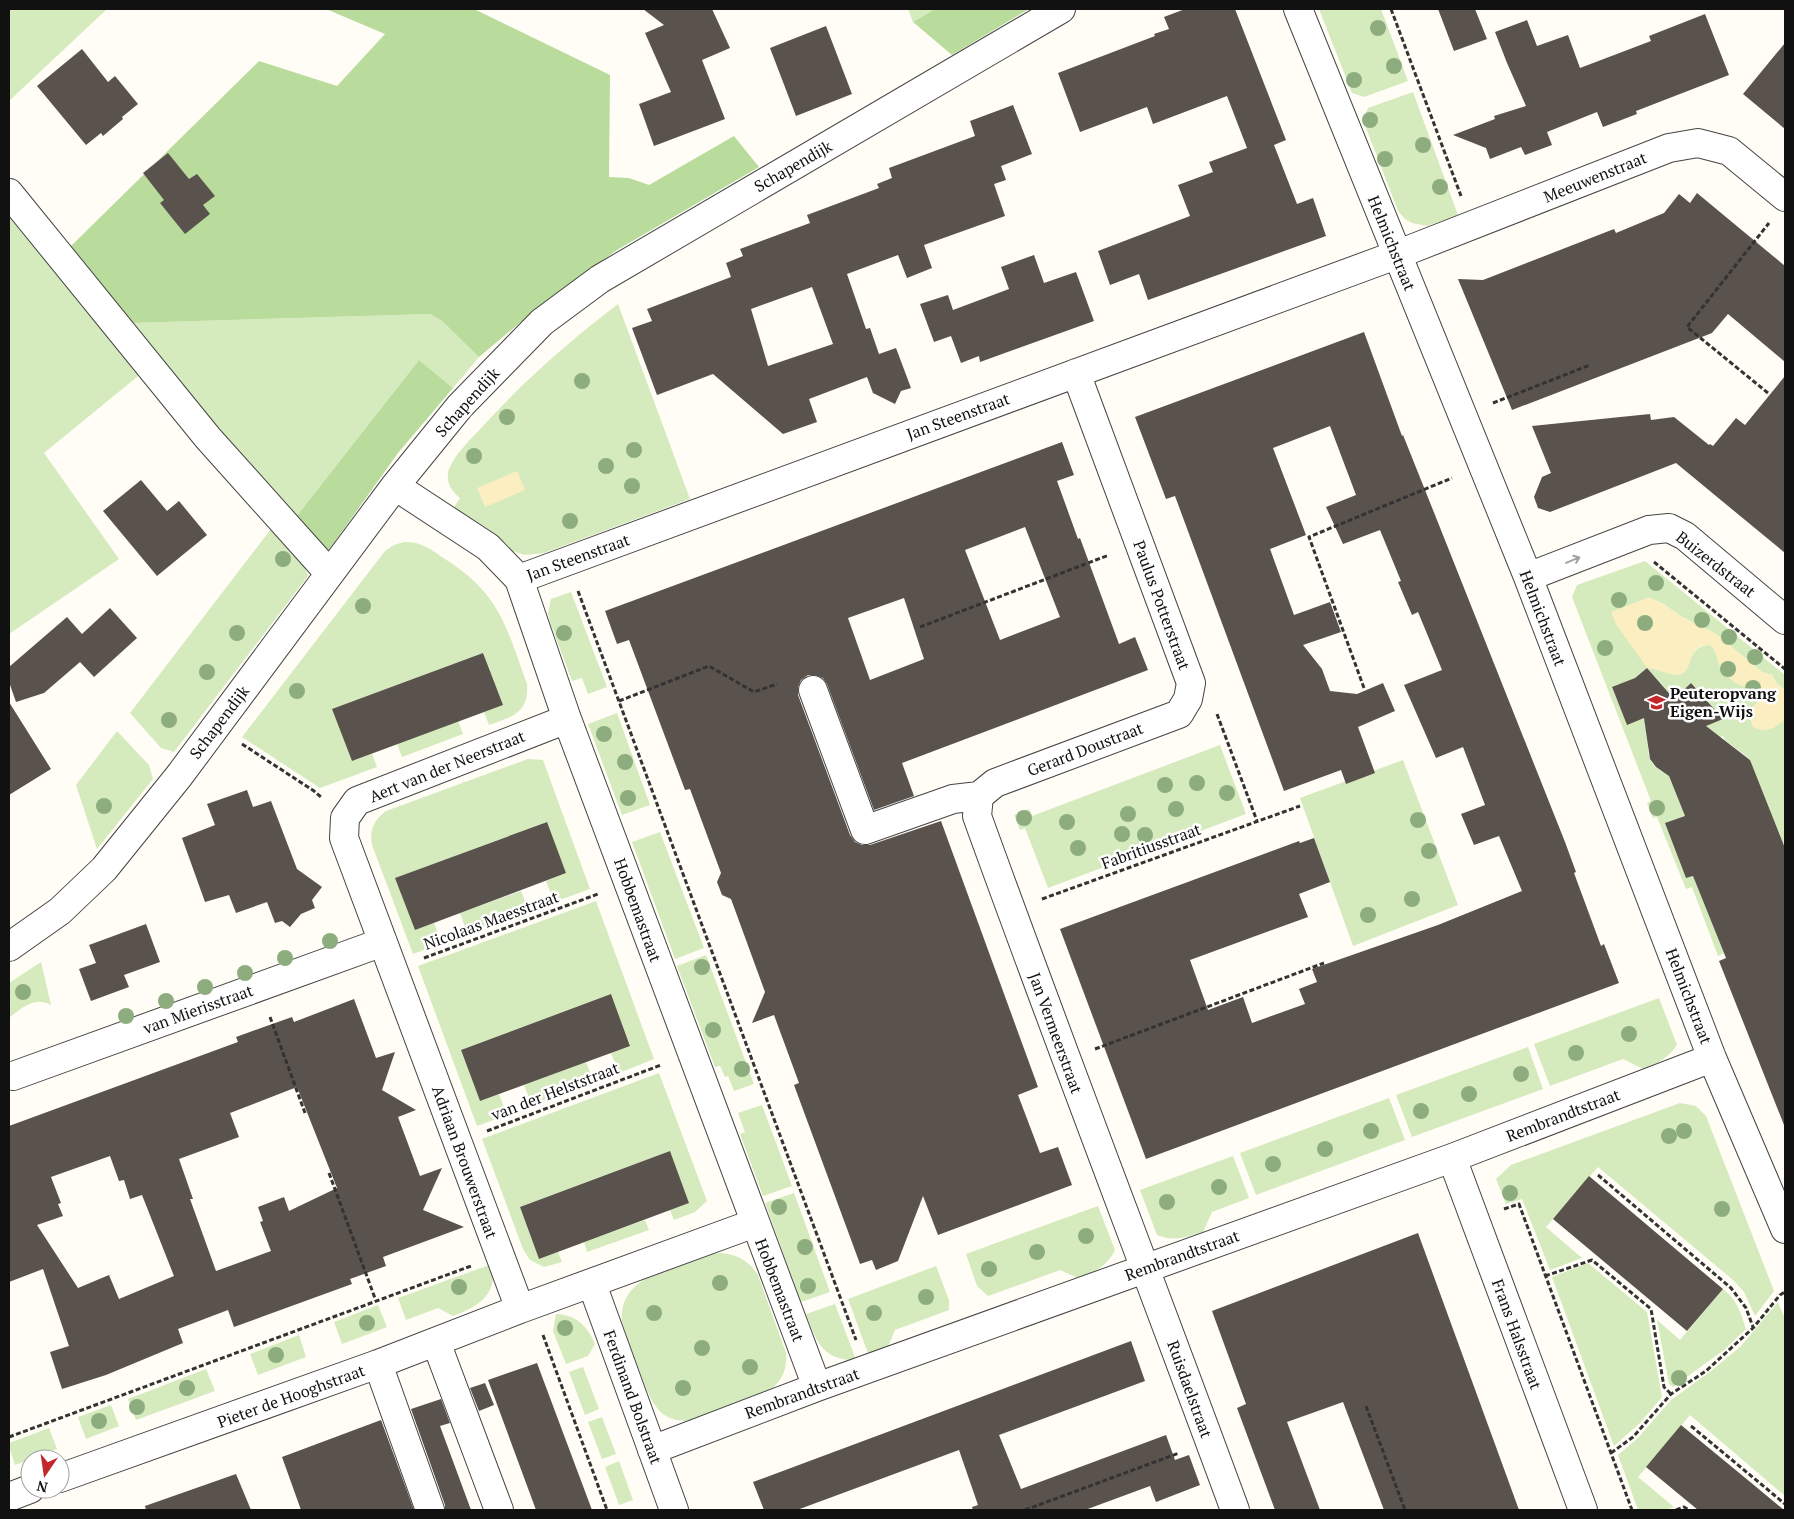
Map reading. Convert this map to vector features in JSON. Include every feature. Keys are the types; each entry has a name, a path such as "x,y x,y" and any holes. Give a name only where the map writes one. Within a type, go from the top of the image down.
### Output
{"street":[{"name":"Schapendijk","path":"9,947 60,911 104,869 179,776 395,486 460,406 542,322 600,279 1061,9"},
{"name":"Helmichstraat","path":"1298,9 1528,577 1712,1058 1785,1230"},
{"name":"Meeuwenstraat","path":"1396,255 1668,148 1698,143 1729,152 1779,207"},
{"path":"9,193 208,438 329,573"},
{"name":"Jan Steenstraat","path":"519,579 1396,255"},
{"name":"Paulus Potterstraat","path":"1076,373 1191,683 1188,699"},
{"name":"Hobbemastraat","path":"395,486 488,548 519,579 567,719 816,1387"},
{"name":"Buizerdstraat","path":"1528,577 1649,530 1669,528 1685,536 1785,620"},
{"path":"813,690 865,830 952,799 979,796"},
{"name":"Gerard Doustraat","path":"979,796 995,783 1179,714 1188,699"},
{"name":"Aert van der Neerstraat","path":"345,818 357,801 567,719"},
{"name":"Jan Vermeerstraat","path":"979,796 977,816 1066,1060 1145,1268"},
{"path":"345,818 344,838 383,942"},
{"name":"Adriaan Brouwerstraat","path":"383,942 500,1255 526,1307"},
{"name":"van Mierisstraat","path":"13,1076 383,942"},
{"name":"Rembrandtstraat","path":"652,1450 816,1387 1452,1158 1712,1058"},
{"name":"Frans Halsstraat","path":"1452,1158 1582,1510"},
{"path":"526,1307 755,1223"},
{"name":"Ruisdaelstraat","path":"1145,1268 1235,1510"},
{"name":"Ferdinand Bolstraat","path":"592,1284 674,1510"},
{"name":"Pieter de Hooghstraat","path":"70,1474 378,1364 526,1307"},
{"path":"436,1342 499,1510"},
{"path":"378,1364 430,1510"}],"path":[{"path":"1391,9 1472,225"},
{"path":"1768,393 1687,327 1779,207"},
{"path":"1462,416 1590,365"},
{"path":"1364,688 1309,537 1482,465"},
{"path":"1626,539 1785,669"},
{"path":"920,627 1139,544"},
{"path":"567,561 867,1369"},
{"path":"619,701 709,666 754,692 777,684"},
{"path":"1188,699 1218,714 1258,820"},
{"path":"215,727 314,791 345,818"},
{"name":"Fabritiusstraat","path":"1011,911 1300,806"},
{"name":"Nicolaas Maesstraat","path":"393,969 598,894"},
{"path":"1066,1060 1324,962"},
{"path":"259,987 305,1113"},
{"name":"van der Helststraat","path":"458,1142 661,1065"},
{"path":"329,1173 376,1301"},
{"path":"1598,1175 1731,1288 1746,1308 1753,1328"},
{"path":"1475,1220 1519,1204 1632,1510"},
{"path":"9,1437 500,1255"},
{"path":"1545,1276 1592,1260 1651,1309 1664,1387 1671,1394"},
{"path":"1611,1453 1633,1437 1671,1394 1706,1371 1753,1328 1780,1295 1785,1292"},
{"path":"526,1307 607,1510"},
{"path":"1366,1406 1405,1510"},
{"path":"1692,1426 1785,1504"},
{"path":"1025,1510 1209,1442"},
{"path":"1676,1510 1684,1507 1688,1510"}],"green space":[{"path":"9,9 107,9 9,101"},
{"path":"326,9 474,9 610,75 609,177 629,178 649,185 734,136 759,167 617,250 546,301 479,357 442,321 430,314 131,323 70,247 259,61 337,86 385,34"},
{"path":"908,9 935,9 913,22"},
{"path":"935,9 1029,9 952,55 913,22"},
{"path":"1319,9 1381,9 1408,81 1364,97 1352,93"},
{"path":"1413,92 1458,215 1427,226 1412,223 1405,219 1398,211 1363,120 1368,108"},
{"path":"9,213 143,372 44,453 119,559 9,634"},
{"path":"618,304 690,499 544,553 525,555 508,550 452,510 460,498 450,485 448,478 449,469 464,447 530,378 564,347"},
{"path":"430,314 442,321 479,357 453,388 419,360 292,522 131,323"},
{"path":"419,360 453,388 398,453 323,558 292,522"},
{"path":"271,529 305,568 308,576 174,752 161,748 130,713"},
{"path":"404,542 416,543 436,552 478,585 490,599 506,628 527,684 525,702 522,708 512,716 489,725 484,712 502,705 483,653 333,709 352,761 372,754 377,767 320,788 242,737 385,551 394,545"},
{"path":"1645,561 1785,675 1785,690 1777,684 1772,675 1762,672 1716,634 1682,617 1662,603 1647,668 1635,678 1612,688 1627,724 1646,717 1650,760 1657,768 1668,774 1685,816 1666,823 1686,878 1693,876 1724,953 1718,956 1692,887 1686,889 1657,817 1653,818 1647,803 1651,801 1572,597 1577,585"},
{"path":"571,592 607,687 588,694 582,678 572,681 548,613 551,599"},
{"path":"1710,645 1715,650 1720,667 1754,691 1766,694 1752,708 1750,720 1773,728 1785,719 1785,848 1761,788 1739,776 1750,759 1725,740 1723,736 1699,745 1693,730 1723,719 1691,683 1680,694 1672,696 1647,668 1674,674 1683,673 1695,651"},
{"path":"617,713 650,805 622,815 588,724"},
{"path":"458,721 463,734 402,757 397,744"},
{"path":"117,731 149,765 153,779 97,849 76,785"},
{"path":"1220,745 1246,814 1048,888 1025,828 1020,830 1014,815 1029,809 1032,816"},
{"path":"528,759 543,760 590,889 554,902 546,881 566,873 546,822 396,878 415,929 434,923 442,943 413,954 372,845 371,835 373,826 386,811"},
{"path":"1403,760 1458,905 1353,946 1300,798"},
{"path":"660,832 704,948 675,959 632,842"},
{"path":"521,891 529,911 467,933 460,913"},
{"path":"596,901 654,1059 619,1073 611,1053 630,1045 611,994 461,1050 480,1101 499,1094 507,1115 477,1126 418,966"},
{"path":"706,955 754,1084 734,1091 728,1076 725,1077 720,1066 715,1067 677,966"},
{"path":"41,962 51,1005 39,1002 28,1004 9,1018 9,983"},
{"path":"1659,998 1677,1045 1666,1057 1643,1069 1623,1059 1550,1086 1534,1044"},
{"path":"1528,1047 1543,1089 1412,1137 1396,1095"},
{"path":"586,1062 594,1082 532,1105 524,1085"},
{"path":"659,1073 707,1201 695,1212 674,1220 670,1210 689,1203 670,1151 520,1207 539,1259 558,1252 562,1262 544,1267 530,1260 523,1249 482,1139"},
{"path":"1389,1098 1405,1140 1256,1195 1240,1153"},
{"path":"1680,1103 1696,1106 1706,1116 1774,1291 1755,1316 1744,1292 1733,1280 1598,1167 1546,1227 1582,1258 1550,1270 1522,1199 1506,1204 1496,1179 1511,1165"},
{"path":"762,1105 792,1186 763,1196 740,1134 745,1132 738,1113"},
{"path":"1233,1156 1249,1198 1212,1212 1203,1232 1175,1238 1157,1235 1140,1190"},
{"path":"794,1193 830,1292 801,1302 765,1203"},
{"path":"1098,1206 1115,1250 1108,1261 1100,1268 1078,1278 1060,1270 988,1296 977,1286 966,1254"},
{"path":"645,1220 649,1230 587,1252 584,1242"},
{"path":"720,1253 742,1259 758,1275 786,1353 786,1366 779,1381 765,1394 698,1419 684,1421 673,1419 658,1409 647,1391 622,1322 622,1308 630,1292 645,1279 712,1254"},
{"path":"1588,1263 1647,1312 1662,1397 1640,1423 1614,1446 1552,1277"},
{"path":"492,1264 492,1284 489,1291 484,1298 471,1308 453,1316 438,1308 406,1320 398,1298"},
{"path":"936,1266 949,1300 949,1310 895,1330 887,1349 869,1356 848,1299"},
{"path":"1723,1289 1735,1302 1746,1329 1724,1350 1673,1387 1669,1384 1657,1320 1680,1340"},
{"path":"1778,1302 1785,1319 1785,1496 1690,1415 1638,1477 1674,1507 1665,1510 1638,1510 1618,1455 1638,1438 1671,1400 1741,1346"},
{"path":"835,1304 856,1360 836,1357 828,1353 822,1348 813,1333 806,1314"},
{"path":"378,1305 387,1327 342,1344 334,1322"},
{"path":"556,1314 575,1319 588,1331 595,1344 588,1356 566,1364 553,1331"},
{"path":"299,1335 306,1357 258,1375 250,1354"},
{"path":"583,1367 599,1409 585,1415 569,1372"},
{"path":"206,1369 215,1391 136,1420 128,1399"},
{"path":"111,1405 119,1426 86,1439 78,1417"},
{"path":"602,1417 616,1454 602,1459 588,1422"},
{"path":"49,1428 57,1449 20,1449 20,1463 15,1465 9,1443"},
{"path":"619,1461 633,1500 619,1505 605,1467"}],"sand":[{"path":"517,471 525,490 485,507 477,488"},
{"path":"1649,597 1662,603 1682,617 1716,634 1762,672 1772,675 1777,684 1785,690 1785,719 1773,728 1766,730 1757,729 1752,726 1750,714 1752,708 1766,694 1746,688 1728,677 1720,666 1710,645 1697,649 1686,671 1682,674 1674,675 1647,668 1616,624 1611,612"}],"building":[{"path":"643,9 712,9 730,48 702,60 725,119 654,146 639,104 671,92 645,33 664,25"},
{"path":"1185,9 1235,9 1286,140 1274,145 1297,204 1313,198 1326,236 1148,300 1139,274 1110,285 1098,251 1190,216 1178,185 1213,172 1209,162 1247,148 1227,96 1153,124 1147,107 1080,132 1058,73 1169,29 1164,17"},
{"path":"1438,9 1475,9 1487,39 1454,51"},
{"path":"1705,14 1729,75 1636,111 1637,114 1603,127 1597,112 1547,132 1552,145 1525,155 1521,147 1490,159 1486,148 1453,135 1495,119 1494,116 1526,106 1495,32 1527,20 1537,46 1568,35 1580,68 1651,41 1649,36"},
{"path":"826,26 852,94 796,116 770,48"},
{"path":"1785,43 1785,129 1743,94"},
{"path":"82,49 108,82 115,76 138,104 103,136 101,133 86,145 37,86"},
{"path":"1013,105 1032,154 1001,166 1006,180 994,184 1005,216 924,245 932,268 907,278 898,255 847,274 866,329 870,328 879,354 896,348 911,388 901,391 895,404 873,393 867,377 809,399 817,422 783,434 713,374 657,395 632,328 652,321 647,309 731,277 726,263 743,256 740,249 810,223 807,215 879,188 877,184 892,178 889,168 975,136 970,121","holes":["812,287 833,344 768,366 751,309"]},
{"path":"168,153 189,179 197,174 215,196 203,205 210,214 185,234 160,203 164,200 143,173"},
{"path":"1697,193 1785,266 1785,362 1728,314 1712,333 1512,410 1458,279 1483,280 1614,229 1616,233 1664,213 1679,194 1690,203"},
{"path":"1034,255 1044,283 1076,272 1094,321 980,362 979,356 961,363 951,336 934,342 920,304 948,295 953,310 1009,289 1001,267"},
{"path":"1364,332 1402,436 1565,842 1576,872 1574,873 1601,946 1604,944 1619,983 1146,1159 1060,929 1299,841 1300,843 1314,838 1330,882 1299,894 1308,917 1190,960 1208,1010 1243,997 1252,1023 1305,1004 1299,989 1317,982 1312,969 1438,925 1522,891 1499,836 1474,845 1461,814 1485,805 1463,747 1436,758 1404,685 1442,670 1418,612 1412,615 1398,582 1401,581 1380,530 1343,544 1326,507 1356,495 1330,426 1273,448 1306,535 1270,549 1294,615 1330,602 1341,632 1303,645 1322,669 1330,691 1357,694 1383,683 1395,711 1358,727 1375,773 1346,784 1341,770 1284,791 1175,496 1166,499 1135,417"},
{"path":"1785,376 1785,553 1676,463 1550,512 1538,508 1534,497 1542,477 1551,473 1532,426 1650,414 1651,420 1674,417 1709,445 1713,446 1736,418 1745,425"},
{"path":"1062,442 1074,475 1057,481 1078,539 1080,538 1119,644 1135,637 1148,670 902,763 914,796 874,810 827,684 823,678 808,675 801,680 798,687 798,695 850,835 855,842 862,845 870,845 941,821 1038,1087 1018,1095 1040,1153 1058,1147 1072,1185 938,1235 923,1196 898,1261 876,1270 872,1260 860,1264 794,1085 799,1083 774,1015 752,1023 765,992 731,899 722,895 717,882 721,873 690,789 685,790 629,640 617,644 605,611","holes":["1025,527 1060,617 1000,640 965,550","904,598 924,659 870,680 848,618"]},
{"path":"141,480 167,511 179,501 207,535 157,576 103,511"},
{"path":"110,608 137,638 94,677 80,662 44,693 16,702 9,682 9,667 67,617 82,634"},
{"path":"483,653 503,705 352,761 332,709"},
{"path":"1647,668 1674,699 1691,683 1723,719 1706,726 1750,760 1785,848 1785,1125 1719,961 1726,958 1693,876 1686,878 1665,823 1685,816 1669,776 1656,767 1650,759 1644,718 1627,725 1612,687 1635,678"},
{"path":"9,702 51,769 9,795"},
{"path":"247,790 253,807 271,801 297,869 322,887 312,900 315,908 301,914 290,927 282,921 275,923 267,902 236,913 229,895 205,902 182,838 215,825 207,804"},
{"path":"547,822 566,873 415,930 395,878"},
{"path":"146,924 160,962 124,975 129,987 91,1001 79,969 96,963 89,945"},
{"path":"611,994 630,1046 480,1101 461,1050"},
{"path":"354,999 376,1058 395,1052 382,1090 416,1110 398,1117 420,1176 442,1168 423,1210 464,1227 383,1257 386,1266 350,1279 352,1284 234,1327 228,1310 178,1329 183,1343 106,1375 62,1389 50,1352 69,1346 43,1269 9,1282 9,1126 238,1042 236,1037 292,1017 294,1022","holes":["297,1087 337,1188 289,1211 284,1197 258,1207 263,1221 260,1222 271,1251 216,1271 190,1199 193,1199 179,1159 239,1137 230,1113","110,1156 119,1181 124,1180 130,1199 142,1195 174,1276 119,1299 109,1275 78,1288 37,1225 63,1216 58,1204 61,1203 51,1177"]},
{"path":"670,1151 689,1203 539,1259 520,1207"},
{"path":"1589,1176 1723,1289 1687,1331 1553,1219"},
{"path":"1418,1233 1519,1510 1384,1510 1343,1402 1287,1422 1320,1510 1275,1510 1237,1408 1246,1404 1212,1311"},
{"path":"1131,1341 1145,1381 999,1435 1021,1489 1166,1435 1175,1460 1189,1455 1200,1485 1156,1502 1150,1486 1085,1510 973,1510 972,1507 978,1505 959,1450 797,1510 764,1510 753,1482"},
{"path":"537,1363 592,1510 536,1510 488,1380"},
{"path":"485,1383 494,1405 479,1411 470,1388"},
{"path":"441,1399 450,1423 440,1426 471,1510 445,1510 445,1505 411,1409"},
{"path":"381,1420 414,1510 301,1510 282,1457"},
{"path":"1681,1425 1784,1510 1698,1510 1646,1467"},
{"path":"236,1474 251,1510 146,1510 145,1506"}],"place":[{"name":"Peuteropvang Eigen-Wijs","path":"1656,702"}]}
